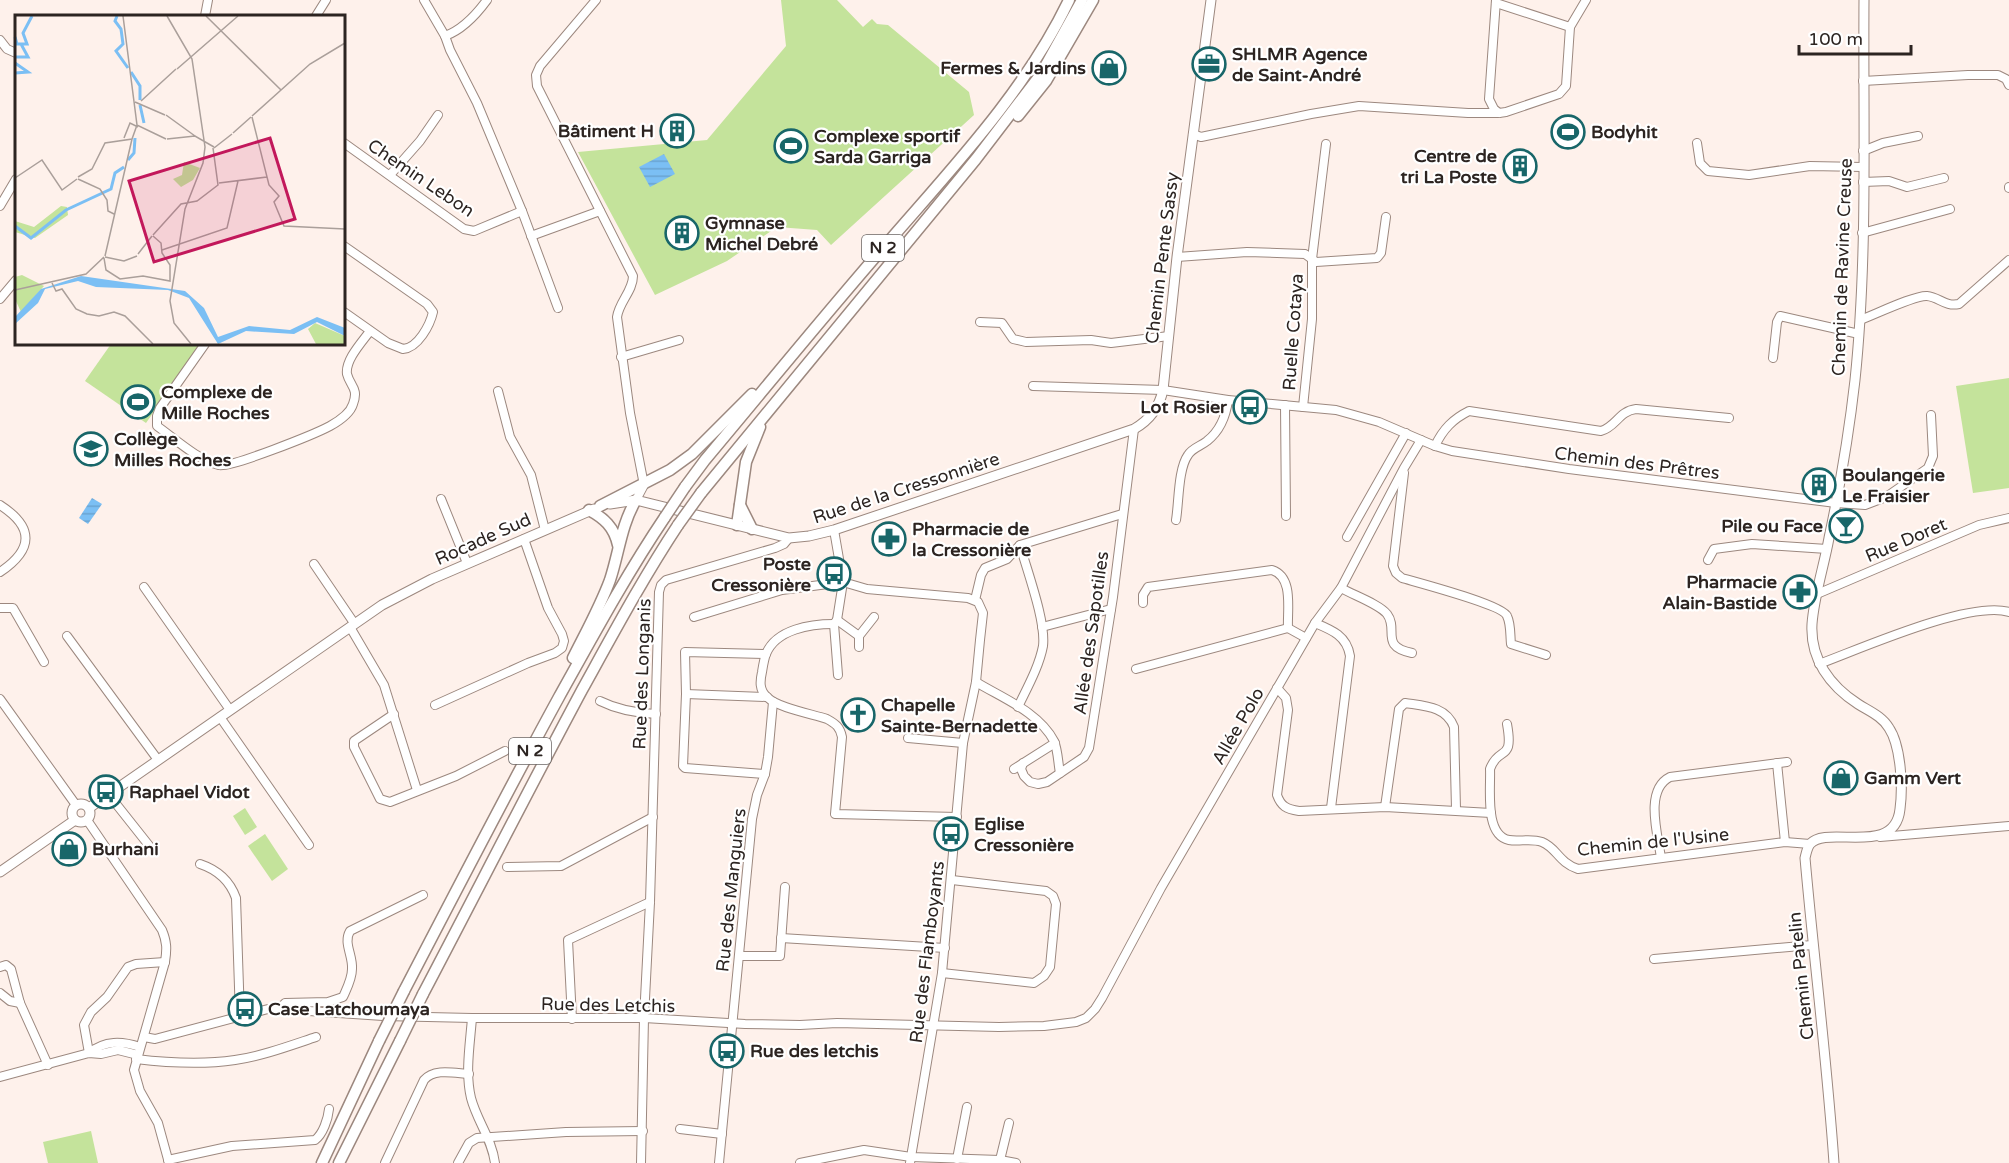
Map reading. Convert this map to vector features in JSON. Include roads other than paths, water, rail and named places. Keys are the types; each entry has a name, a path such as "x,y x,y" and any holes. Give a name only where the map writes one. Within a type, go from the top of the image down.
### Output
{"highway":[{"name":"N 2","path":"322,1163 404,991 513,782 630,571 705,460 1000,110 1030,68 1069,0"},
{"name":"N 2","path":"339,1163 423,994 543,763 647,571 701,493 976,159 1041,74 1082,0"},
{"path":"976,159 1018,116 1046,81 1093,0"},
{"path":"600,507 644,485 692,454 807,339"},
{"path":"737,525 746,462 766,412"},
{"path":"513,782 600,603 610,579 626,518 636,500"},
{"path":"740,505 752,529"},
{"path":"589,510 604,518 611,527 618,547"}],"main road":[{"name":"Chemin Pente Sassy","path":"1163,390 1177,257 1211,0"},
{"name":"Chemin de Ravine Creuse","path":"1864,0 1859,334 1855,382 1836,503 1812,625 1819,664 1828,679 1849,698 1882,719 1890,728 1896,745 1899,768 1898,818 1885,832 1867,838"},
{"name":"Rue de la Cressonnière","path":"636,500 789,538 809,536 834,530 1134,429 1156,411 1163,390"},
{"name":"Rocade Sud","path":"89,808 352,625 402,594 589,510 628,499 636,500"},
{"path":"82,803 89,808 90,816 87,820 82,822 75,820 72,812 76,805 82,803"},
{"path":"0,872 75,820"},
{"path":"1810,844 1819,839 1867,838"},
{"name":"Chemin Patelin","path":"1810,844 1805,858 1812,945 1827,1064 1834,1163"}],"street":[{"path":"205,15 208,0"},
{"path":"424,0 445,36 450,51 477,103 522,211 558,308"},
{"path":"445,36 470,20 487,0"},
{"path":"596,0 540,66 537,86 633,276 631,287 618,308 617,327 644,485 636,500"},
{"path":"1193,134 1201,137 1359,106 1468,113 1506,112 1563,91 1566,86 1570,27 1586,0"},
{"path":"1499,113 1491,105 1489,99 1496,2 1570,27"},
{"path":"0,40 15,52"},
{"path":"1863,81 1989,74 2002,76 2009,85"},
{"path":"390,175 420,141 438,115"},
{"path":"1863,151 1883,143 1918,136"},
{"path":"1697,143 1700,163 1708,171 1749,175 1810,166 1863,167"},
{"name":"Chemin Lebon","path":"345,144 458,226 469,231 522,211"},
{"name":"Ruelle Cotaya","path":"1303,407 1311,319 1312,259 1326,144"},
{"path":"1863,182 1889,181 1907,187 1944,178"},
{"path":"0,206 15,181"},
{"path":"1862,233 1950,209"},
{"path":"531,236 600,211"},
{"path":"1177,257 1284,252 1305,255 1316,262 1377,258 1381,253 1386,217"},
{"path":"345,247 427,304 433,312 424,333 407,349 396,347 345,313"},
{"path":"1860,320 1922,296 1935,297 1949,305 1959,304 2009,260"},
{"path":"0,299 15,281"},
{"path":"1773,358 1777,322 1780,316 1859,334"},
{"path":"980,322 1002,323 1013,339 1026,342 1091,340 1111,343 1169,336"},
{"path":"204,345 160,408 157,416 158,426 206,461 221,466 242,461 330,426 347,415 353,405 355,388 347,375 348,363 370,331"},
{"path":"621,357 679,340"},
{"path":"1033,386 1163,390"},
{"name":"Chemin des Prêtres","path":"1163,390 1228,400 1336,410 1358,415 1452,451 1569,470 1865,505 1886,497 1928,468 1933,456 1931,415"},
{"path":"498,391 510,437 531,475 545,530"},
{"path":"1176,520 1186,456 1207,441 1221,424 1226,414 1228,400"},
{"path":"1285,405 1286,516"},
{"name":"Chemin des Prêtres","path":"1435,446 1454,418 1469,411 1489,412 1600,430 1611,427 1623,413 1636,409 1729,418"},
{"name":"Allée des Sapotilles","path":"1023,763 1021,769 1030,782 1038,784 1047,782 1084,757 1089,748 1111,609 1134,429"},
{"path":"1347,537 1406,433"},
{"name":"Allée Polo","path":"1076,1022 1086,1018 1095,1010 1161,888 1306,638 1341,588 1421,440"},
{"path":"1404,468 1393,566 1396,573 1402,578 1503,610 1507,616 1511,644 1546,655"},
{"path":"441,499 467,563"},
{"path":"0,505 12,513 25,529 22,551 13,563 0,572"},
{"path":"694,617 782,590 843,582 867,589 975,600 981,575 986,568 1007,559 1020,545 1122,514"},
{"name":"Rue Doret","path":"1817,594 1979,525 2009,518"},
{"path":"834,530 843,582 836,622 838,675"},
{"name":"Rue des Longanis","path":"641,1163 658,601 661,585 666,580 677,576 775,548 784,544 789,538"},
{"path":"435,705 562,648 564,641 562,634 548,608 524,539"},
{"path":"1708,560 1714,549 1752,544 1827,549"},
{"path":"1018,707 1039,660 1043,644 1042,627 1020,545"},
{"path":"314,564 352,625 380,677 417,790"},
{"path":"1143,603 1143,595 1148,587 1272,570 1280,573 1286,583 1288,628"},
{"path":"144,587 230,710"},
{"path":"1341,588 1382,609 1390,619 1393,644 1402,651 1412,653"},
{"name":"Rue des Flamboyants","path":"911,1160 942,973 963,742 976,682 982,613 975,600"},
{"path":"0,608 14,608 44,662"},
{"path":"1042,627 1111,609"},
{"path":"1819,664 1950,616 2008,610"},
{"path":"859,647 859,636 874,617"},
{"path":"765,774 684,768 686,652 766,654 777,638 787,633 818,624 836,622 859,636"},
{"path":"1315,623 1339,634 1346,641 1350,656 1331,808"},
{"path":"1136,669 1288,628 1306,638"},
{"path":"67,636 158,760"},
{"name":"Rue des Manguiers","path":"719,1163 752,819 757,795 765,774 770,700 760,686 766,654"},
{"path":"976,682 1018,707 1046,729 1055,743 1060,773"},
{"path":"1277,688 1286,698 1288,710 1277,795 1280,803 1287,809 1299,811 1385,807 1456,809 1491,813 1490,769 1492,763 1509,747 1506,724"},
{"path":"686,694 770,700 835,723 842,737 835,812 837,815 957,817"},
{"path":"0,699 76,805"},
{"path":"600,701 616,709 656,714"},
{"path":"1385,807 1400,709 1405,703 1441,710 1451,719 1454,727 1456,809"},
{"path":"394,714 354,741 354,747 380,799 390,802 456,776 505,751"},
{"path":"220,717 309,845"},
{"path":"908,738 963,742"},
{"path":"1014,770 1055,743"},
{"path":"1661,858 1654,802 1658,788 1665,779 1787,762"},
{"path":"1777,763 1785,842"},
{"path":"109,795 151,848"},
{"name":"Chemin de l'Usine","path":"1491,813 1494,829 1500,836 1508,840 1542,842 1564,863 1578,869 1785,842 1810,844"},
{"path":"507,867 561,866 652,817"},
{"path":"87,820 162,930 166,940 165,962 134,1070 136,1080 158,1123 169,1162 232,1146 315,1140 320,1136 328,1117 329,1108"},
{"path":"1867,838 2009,826"},
{"path":"200,864 219,873 231,886 236,898 240,1017"},
{"path":"942,973 1034,983 1044,976 1050,967 1056,904 1053,896 1046,891 952,880"},
{"path":"740,956 778,957 780,954 785,887"},
{"path":"279,1009 282,1004 328,1002 343,997 352,968 347,938 350,931 423,895"},
{"path":"572,1019 568,940 650,902"},
{"path":"781,938 945,948"},
{"path":"1654,959 1812,945"},
{"path":"89,1053 84,1025 91,1012 107,997 128,967 136,964 165,962"},
{"path":"0,968 6,965 11,969 20,1003 48,1065"},
{"path":"0,993 10,1001 20,1003"},
{"name":"Rue des Letchis","path":"144,1037 155,1039 268,1009 383,1016 644,1018 734,1024 837,1023 934,1027 1037,1026 1076,1022"},
{"path":"472,1018 468,1074 471,1098 489,1137 495,1163"},
{"path":"0,1077 89,1053 101,1054 118,1050 180,1063 231,1061 270,1052 316,1037"},
{"path":"385,1163 424,1080 436,1072 468,1074"},
{"path":"957,1159 967,1107"},
{"path":"1000,1160 1009,1123"},
{"path":"680,1129 722,1134"},
{"path":"458,1163 469,1143 477,1138 566,1132 643,1131"},
{"path":"800,1163 864,1150 911,1160 1000,1160 1017,1163"}],"water":[{"path":"664,154 675,174 650,187 639,167"},
{"path":"92,498 102,504 88,524 79,518"}],"place":[{"name":"SHLMR Agence de Saint-André","path":"1209,64"},
{"name":"Fermes & Jardins","path":"1109,68"},
{"name":"Bâtiment H","path":"677,131"},
{"name":"Bodyhit","path":"1568,132"},
{"name":"Complexe sportif Sarda Garriga","path":"791,146"},
{"name":"Centre de tri La Poste","path":"1520,166"},
{"name":"Gymnase Michel Debré","path":"682,233"},
{"name":"Complexe de Mille Roches","path":"138,402"},
{"name":"Lot Rosier","path":"1250,407"},
{"name":"Collège Milles Roches","path":"91,449"},
{"name":"Boulangerie Le Fraisier","path":"1819,485"},
{"name":"Pile ou Face","path":"1846,526"},
{"name":"Pharmacie de la Cressonière","path":"889,539"},
{"name":"Poste Cressonière","path":"834,574"},
{"name":"Pharmacie Alain-Bastide","path":"1800,592"},
{"name":"Chapelle Sainte-Bernadette","path":"858,715"},
{"name":"Gamm Vert","path":"1841,778"},
{"name":"Raphael Vidot","path":"106,792"},
{"name":"Eglise Cressonière","path":"951,834"},
{"name":"Burhani","path":"69,849"},
{"name":"Case Latchoumaya","path":"245,1009"},
{"name":"Rue des letchis","path":"727,1051"}]}
